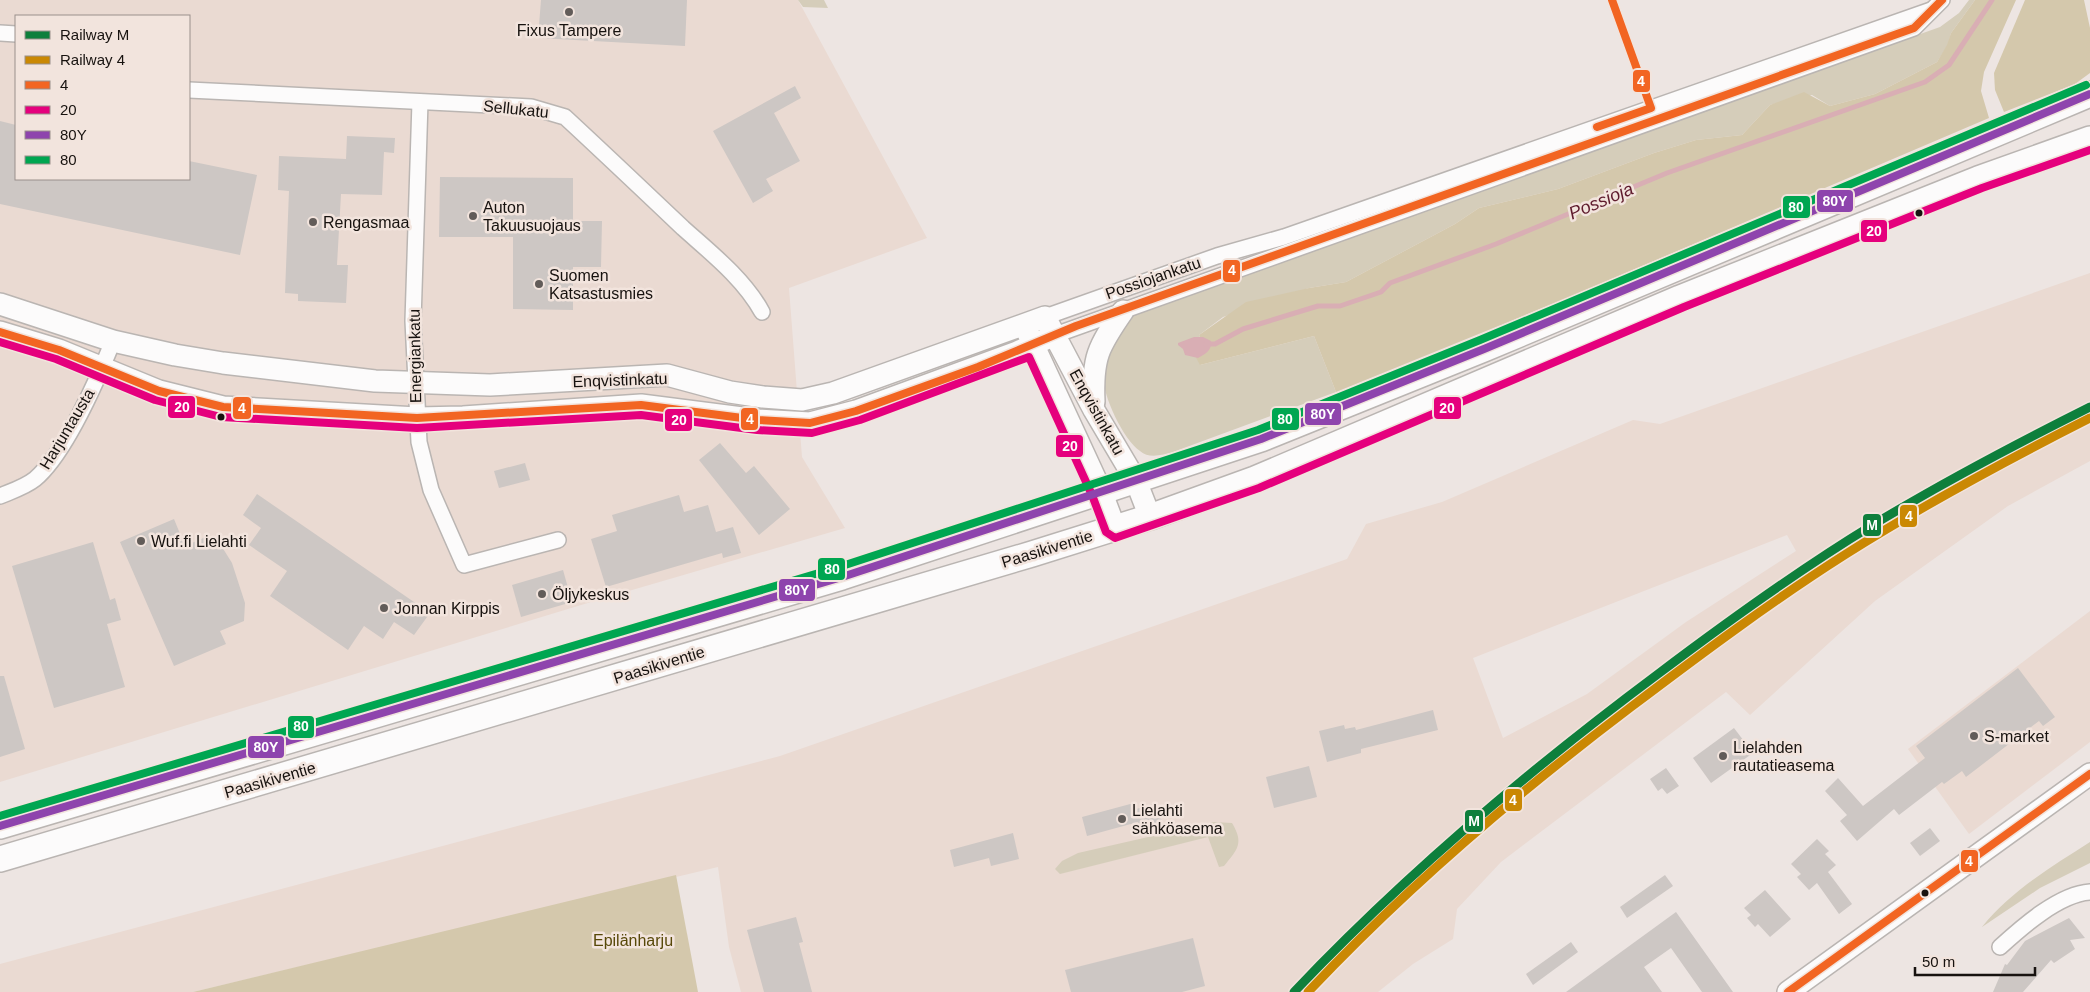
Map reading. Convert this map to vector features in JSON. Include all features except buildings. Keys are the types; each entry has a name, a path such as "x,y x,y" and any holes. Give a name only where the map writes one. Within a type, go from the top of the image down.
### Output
{"highway":[{"name":"Paasikiventie","path":"0,826 842,577 1261,439 1422,374 2090,94"},
{"name":"Paasikiventie","path":"0,859 439,731 1150,517 1255,478 1680,298 1978,179 2090,139"}],"main road":[{"name":"Enqvistinkatu","path":"0,304 113,341 223,363 374,382 490,385 667,375 730,392 802,400 833,393 1030,335"},
{"path":"1094,410 1093,372 1102,341 1123,311"},
{"name":"Enqvistinkatu","path":"0,332 59,350 159,391 224,407 417,418 641,405 758,420 810,423 856,411 978,367 1030,335 1050,326 1094,410 1136,481 1150,517"},
{"name":"Enqvistinkatu","path":"1030,335 1101,491 1115,528"},
{"path":"1788,992 2090,774"}],"street":[{"name":"Possiojankatu","path":"1050,326 1123,311 1895,35 1914,28 1937,5"},
{"name":"Possiojankatu","path":"1050,326 1217,256 1293,234 1937,5"},
{"path":"0,33 15,34"},
{"name":"Sellukatu","path":"190,90 531,107 565,117 738,281 754,299 762,312"},
{"name":"Energiankatu","path":"420,102 413,321 419,442 431,490 464,565 558,540"},
{"name":"Harjuntausta","path":"0,496 23,487 48,466 82,407 102,368 113,341"},
{"path":"2000,947 2024,926 2062,901 2080,893 2090,892"}],"shaded area":[{"path":"0,0 798,0 927,238 789,288 802,457 845,528 591,602 0,782"},
{"path":"798,0 824,0 828,8 803,7"},
{"path":"1969,0 1975,0 1951,33 1948,45 1937,62 1875,94 1830,106 1812,95 1770,105 1742,135 1696,140 1654,153 1558,189 1479,208 1455,224 1346,282 1309,288 1223,317 1199,335 1207,351 1200,365 1314,336 1336,392 1173,452 1156,456 1147,455 1133,445 1114,413 1105,389 1103,369 1107,353 1114,339 1135,314 1940,27 1959,13"},
{"path":"2090,273 2090,461 2008,506 1875,601 1750,715 1726,692 1501,862 1457,909 1453,939 1413,964 1378,992 741,992 729,947 718,867 193,992 0,992 0,964 780,756 1347,559 1366,524 1442,502 1633,420 1660,424","holes":["1787,535 1796,551 1686,622 1587,694 1503,738 1473,658"]},
{"path":"1194,337 1203,337 1211,341 1209,350 1198,358 1185,355 1183,349 1178,345 1178,343"},
{"path":"2090,611 2090,742 1969,834 1908,749"},
{"path":"1214,822 1232,823 1238,836 1238,846 1224,866 1219,867 1208,837 1060,874 1055,869 1062,861 1078,853"},
{"path":"2090,842 2090,863 2040,888 1982,927 1993,914 2019,891 2046,870"}],"green space":[{"path":"1975,0 2016,0 1984,72 1981,91 1989,118 1567,298 1336,392 1314,336 1200,365 1194,354 1207,351 1199,335 1246,302 1346,282 1455,224 1479,208 1558,189 1654,153 1696,140 1742,135 1770,105 1804,92 1830,106 1875,94 1937,62 1947,45 1951,33"},
{"path":"2025,0 2084,0 2090,28 2090,73 2075,84 2004,112 1995,90 1994,73"},
{"name":"Epilänharju","path":"676,875 698,992 193,992"}],"waterway":[{"name":"Possioja","path":"1206,344 1215,344 1243,329 1318,306 1340,306 1381,292 1390,283 1496,244 1667,173 1925,82 1949,65 1992,0"}],"rail line":[{"name":"M","path":"1294,992 1380,906 1469,825 1562,748 1710,635 1789,579 1871,526 1979,464 2090,407"},
{"name":"4","path":"1308,992 1384,915 1504,808 1588,740 1710,648 1791,590 1846,554 1966,483 2090,418"}],"transit line":[{"name":"4","path":"1597,127 1651,108 1612,0"},
{"name":"4","path":"0,332 59,350 159,391 223,407 417,418 641,405 758,420 810,423 856,411 978,367 1076,326 1914,28 1942,0"},
{"name":"80","path":"0,816 839,567 1258,430 1480,340 2086,85"},
{"name":"80Y","path":"0,826 842,577 1261,439 1484,349 2090,94"},
{"name":"20","path":"0,342 56,359 155,400 221,417 417,428 641,415 757,430 812,433 860,420 1029,357 1092,495 1106,532 1115,538 1259,488 1684,307 1982,188 2090,150"},
{"name":"4","path":"1788,992 2090,774"}],"place":[{"name":"Fixus Tampere","path":"569,12"},
{"name":"Auton Takuusuojaus","path":"473,216"},
{"name":"Rengasmaa","path":"313,222"},
{"name":"Suomen Katsastusmies","path":"539,284"},
{"name":"Wuf.fi Lielahti","path":"141,541"},
{"name":"Öljykeskus","path":"542,594"},
{"name":"Jonnan Kirppis","path":"384,608"},
{"name":"S-market","path":"1974,736"},
{"name":"Lielahden rautatieasema","path":"1723,756"},
{"name":"Lielahti sähköasema","path":"1122,819"}]}
